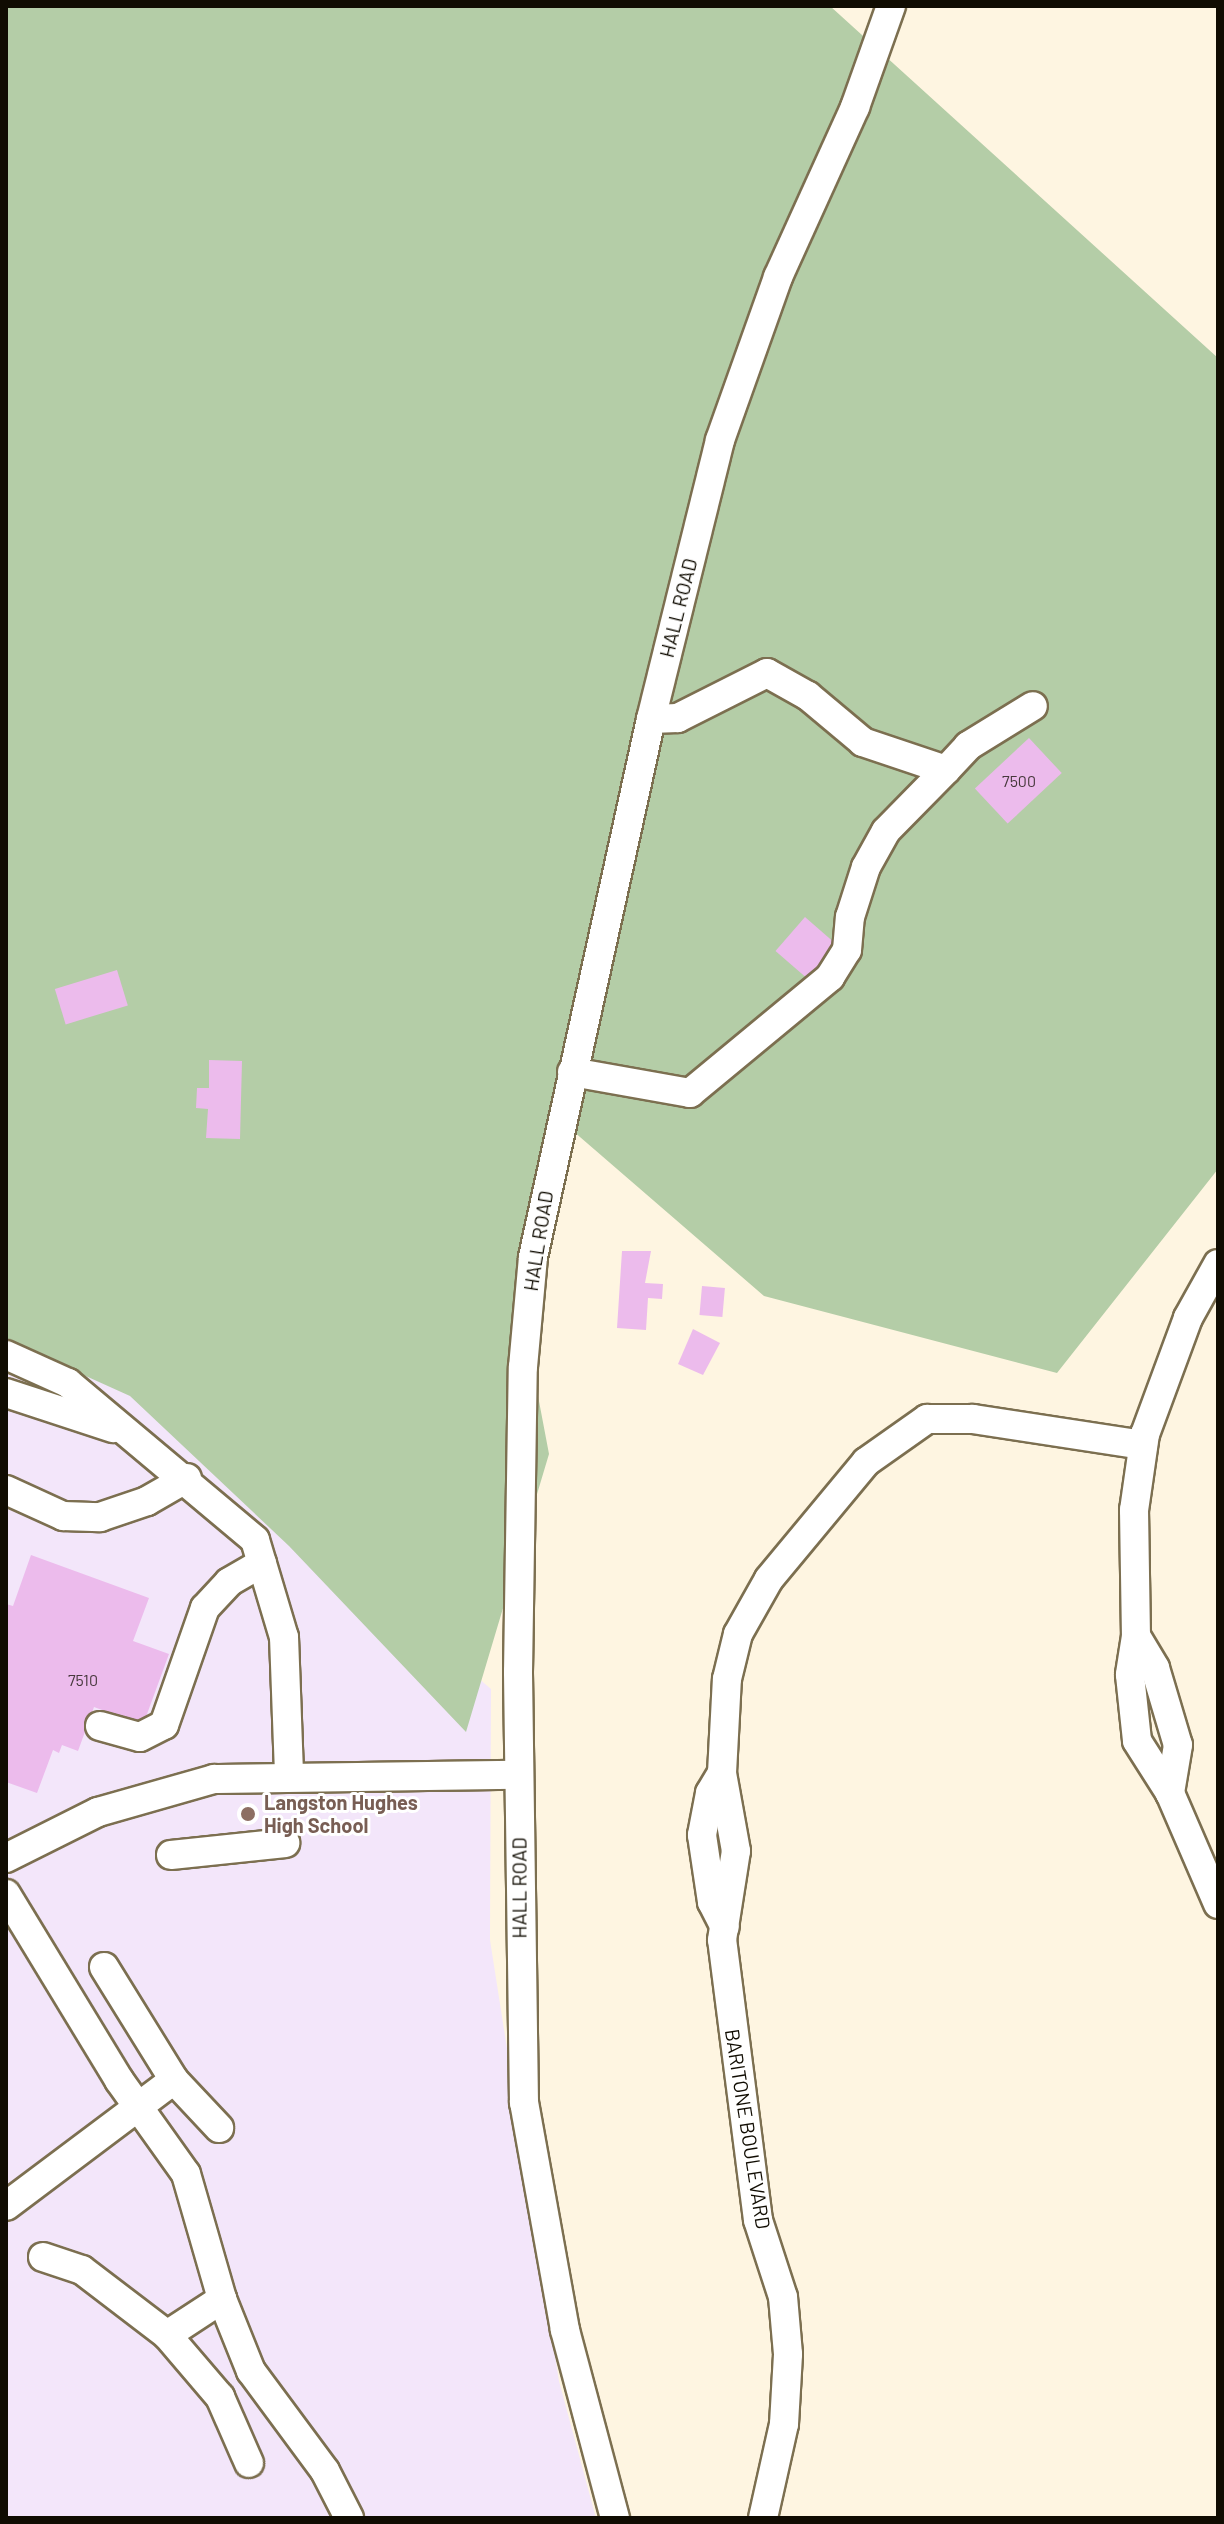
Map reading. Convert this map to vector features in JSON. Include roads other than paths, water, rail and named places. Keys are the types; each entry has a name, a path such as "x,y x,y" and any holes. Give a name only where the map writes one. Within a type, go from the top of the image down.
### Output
{"street":[{"name":"HALL ROAD","path":"615,2518 565,2330 524,2103 519,1775 523,1367 533,1257 651,719 720,440 778,277 855,107 891,6"},
{"path":"651,719 678,718 767,673 808,696 863,742 946,770"},
{"path":"572,1072 690,1093 830,977 847,950 850,917 866,867 886,831 968,746 1033,706"},
{"path":"1214,1282 1188,1318 1143,1445 1134,1510 1136,1636 1131,1713 1137,1741 1170,1793 1218,1904"},
{"path":"6,1355 68,1383 187,1478 255,1540 284,1637 289,1776"},
{"path":"6,1393 132,1435"},
{"name":"BARITONE BOULEVARD","path":"763,2518 784,2424 788,2354 783,2297 758,2220 724,1933 736,1851 722,1773 727,1679 738,1634 769,1579 866,1462 896,1436 927,1419 973,1419 1143,1445"},
{"path":"6,1490 63,1516 100,1517 147,1501 187,1478"},
{"path":"100,1726 140,1737 164,1725 205,1608 229,1582 262,1563"},
{"path":"1136,1636 1155,1668 1178,1745 1170,1793"},
{"path":"6,1858 98,1812 214,1779 519,1775"},
{"path":"171,1855 285,1843"},
{"path":"6,1894 138,2107 186,2174 222,2299 251,2371 325,2471 349,2518"},
{"path":"104,1967 174,2080 219,2128"},
{"path":"6,2206 174,2080"},
{"path":"43,2257 82,2270 167,2335 220,2397 249,2463"},
{"path":"167,2335 222,2299"}],"place":[{"name":"Langston Hughes High School","path":"248,1814"}]}
